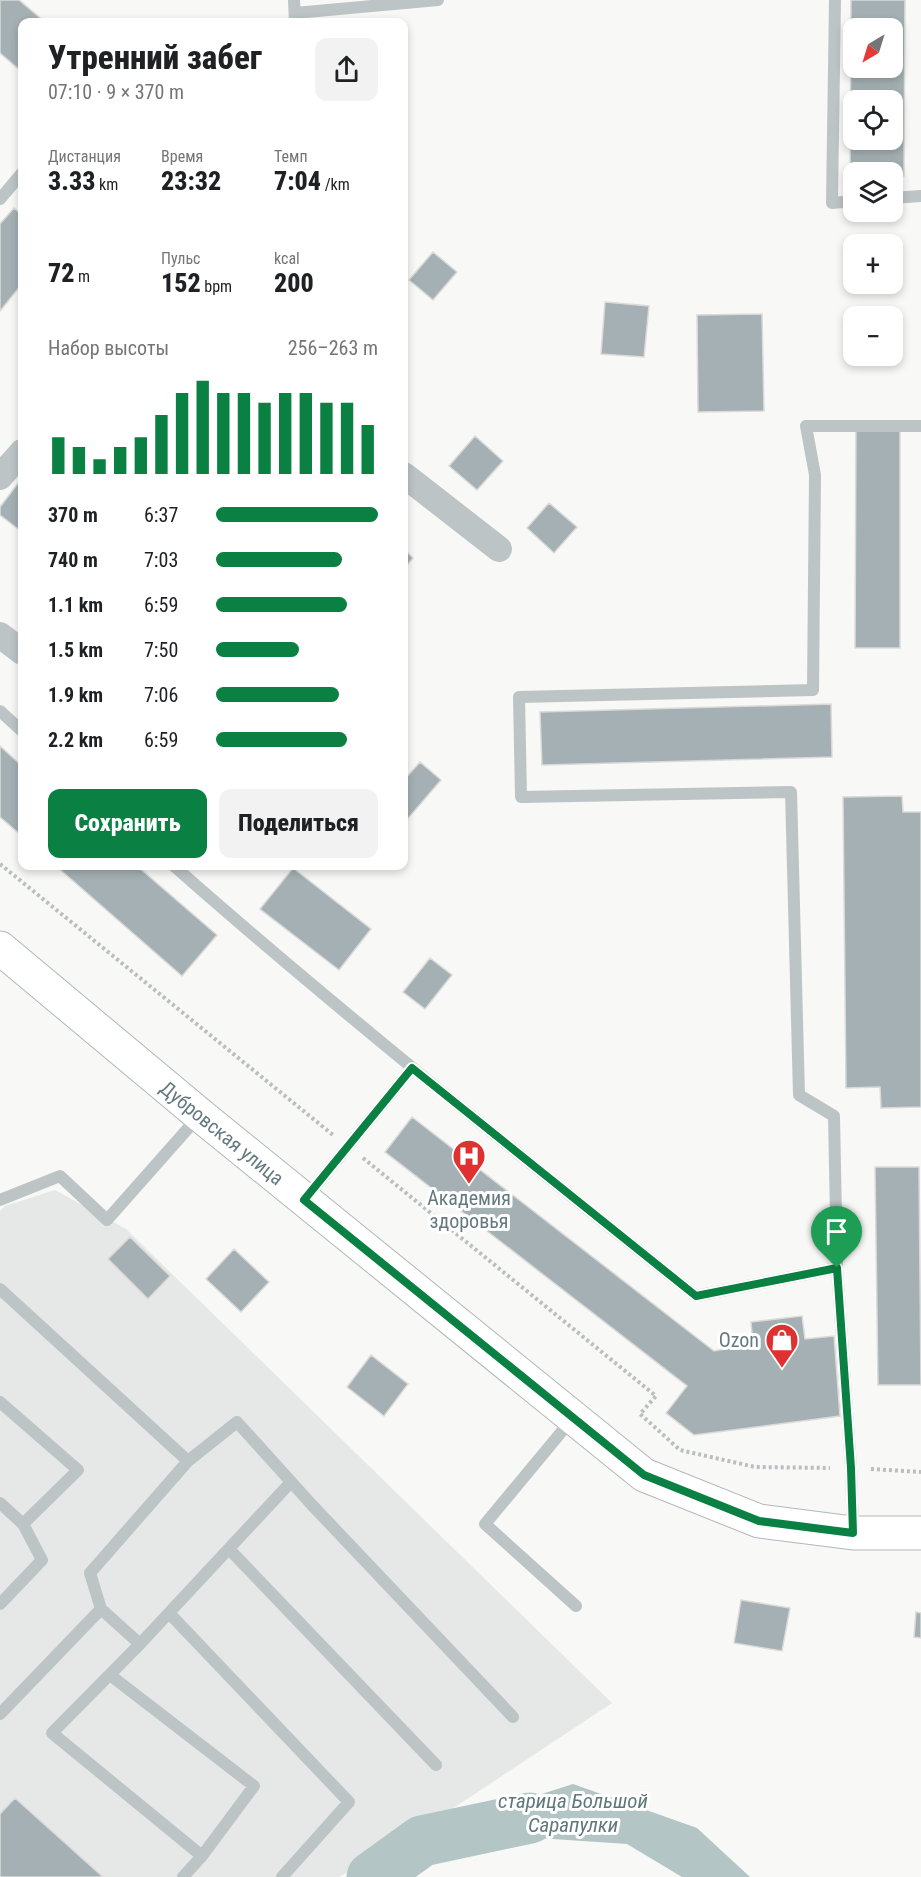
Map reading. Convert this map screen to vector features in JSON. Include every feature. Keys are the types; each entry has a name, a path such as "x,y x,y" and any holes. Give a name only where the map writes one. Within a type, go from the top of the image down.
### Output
{"street":[{"path":"0,477 18,457"},
{"path":"408,478 499,549"},
{"path":"0,635 18,649"},
{"name":"Дубровская улица","path":"0,948 200,1115 644,1475 759,1521 853,1533 921,1533"}],"lane":[{"path":"294,0 295,18 438,0"},
{"path":"835,0 832,203 843,202"},
{"path":"0,199 18,178"},
{"path":"903,197 921,196"},
{"path":"853,1533 851,1468 837,1268 834,1116 800,1095 791,792 521,797 519,697 813,690 814,475 807,426 921,426"},
{"path":"0,711 18,727"},
{"path":"179,870 412,1068 696,1296 837,1268"},
{"path":"304,1200 412,1068"},
{"path":"0,1200 60,1176 107,1220 200,1115"},
{"path":"0,1289 188,1461"},
{"path":"0,1402 78,1470 23,1524"},
{"path":"573,1417 485,1524 576,1606"},
{"path":"140,1644 102,1609 90,1573 188,1461 237,1422 513,1717"},
{"path":"202,1856 52,1733 140,1644 291,1482"},
{"path":"0,1503 23,1524 42,1560 0,1604"},
{"path":"229,1549 436,1765"},
{"path":"0,1714 102,1609"},
{"path":"169,1613 349,1802 282,1877"},
{"path":"110,1675 254,1786 202,1856 183,1877"}],"path":[{"path":"0,864 656,1396 640,1414 680,1450 755,1467 851,1468 921,1472"}],"shaded area":[{"path":"55,1190 126,1229 612,1703 449,1811 339,1877 0,1877 0,1211 5,1206"}],"water":[{"name":"старица Большой Сарапулки","path":"573,1784 697,1828 750,1877 682,1877 627,1844 451,1832 520,1801"}],"building":[{"path":"0,0 19,0 40,18 18,18 18,69 0,53"},
{"path":"851,0 905,0 904,176 903,162 850,162 850,150 903,150 903,90 850,90 851,78 903,78 903,18 851,18"},
{"path":"14,208 18,212 18,289 0,311 0,224"},
{"path":"433,252 457,272 433,300 409,280"},
{"path":"605,302 649,306 644,357 601,354"},
{"path":"762,314 764,411 698,412 697,315"},
{"path":"856,428 900,428 900,648 855,648"},
{"path":"475,436 503,461 477,490 449,466"},
{"path":"18,483 18,529 0,515 0,507"},
{"path":"549,503 577,527 554,553 527,528"},
{"path":"408,553 413,558 408,564"},
{"path":"831,704 832,757 542,765 540,712"},
{"path":"0,746 18,762 18,833 0,817"},
{"path":"420,762 441,780 408,818 408,776"},
{"path":"902,796 903,812 921,812 921,1107 881,1108 880,1087 846,1088 843,797"},
{"path":"61,870 142,870 217,935 182,976"},
{"path":"291,870 296,870 371,929 339,970 260,909"},
{"path":"430,958 452,975 425,1009 403,992"},
{"path":"412,1117 714,1351 753,1344 751,1322 802,1316 805,1339 834,1336 840,1416 694,1435 666,1413 687,1386 385,1152"},
{"path":"875,1167 919,1167 921,1385 878,1385"},
{"path":"130,1237 170,1276 148,1299 108,1259"},
{"path":"234,1249 269,1282 241,1312 206,1279"},
{"path":"371,1355 408,1384 384,1416 347,1387"},
{"path":"741,1600 790,1608 782,1651 734,1643"},
{"path":"916,1612 921,1613 921,1638 914,1637"},
{"path":"15,1798 103,1877 0,1877 0,1814"}],"waterway":[{"path":"372,1877 422,1841 530,1818"}],"place":[{"name":"Академия здоровья","path":"469,1185"},
{"name":"Ozon","path":"782,1369"}],"route":[{"path":"412,1068 696,1296 837,1268 851,1468 853,1533 759,1521 644,1475 304,1200 412,1068"}]}
